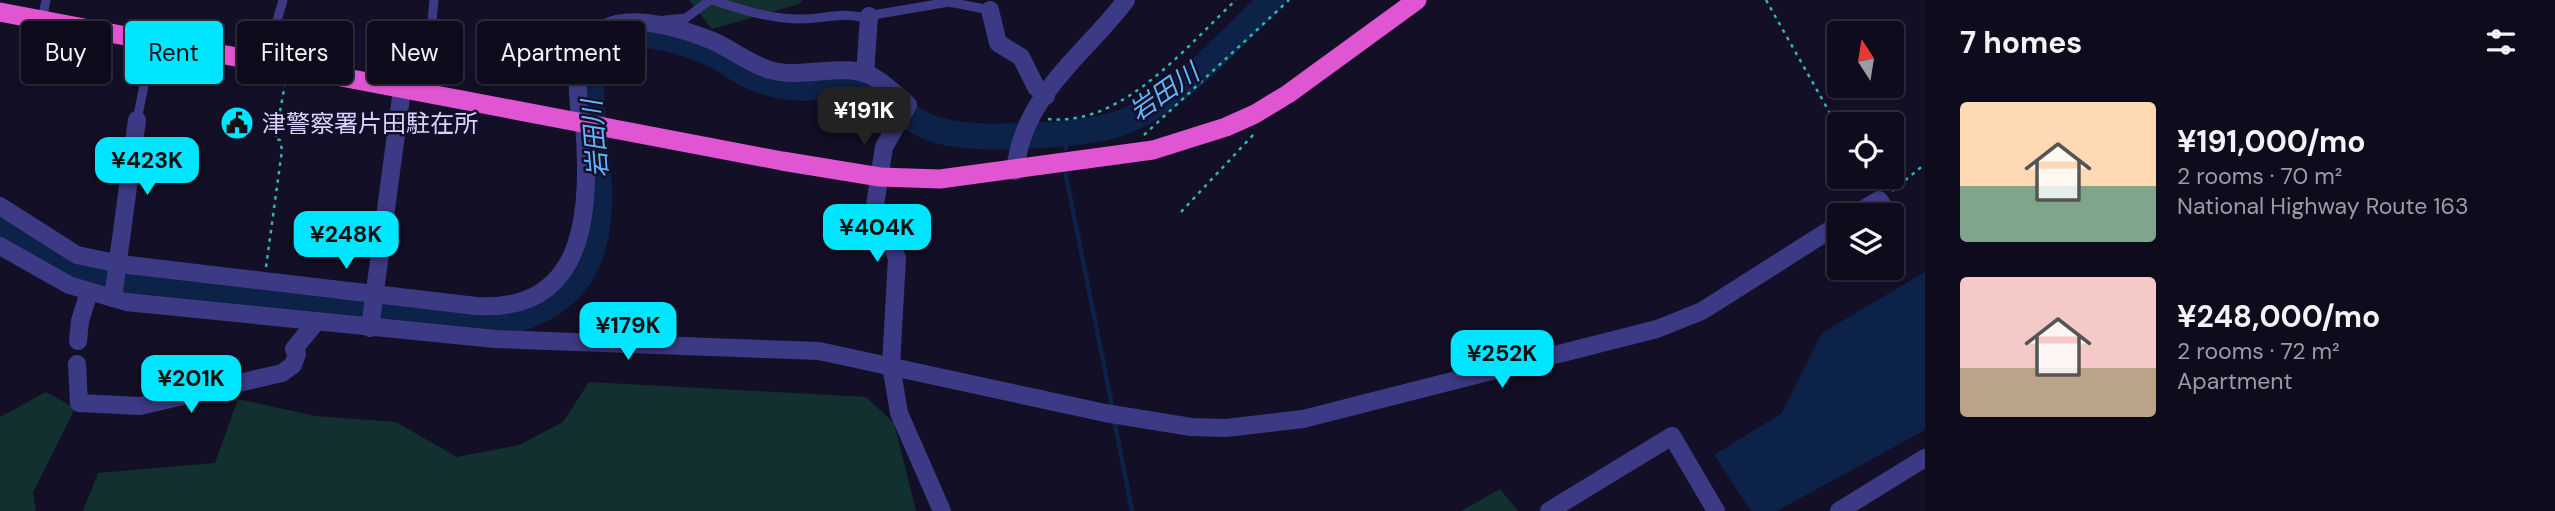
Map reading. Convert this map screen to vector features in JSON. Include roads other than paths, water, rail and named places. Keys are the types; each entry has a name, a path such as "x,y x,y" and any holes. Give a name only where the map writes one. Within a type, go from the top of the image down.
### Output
{"highway":[{"path":"353,80 880,177 951,179 1140,152 1191,140 1255,114 1288,94 1417,0"},
{"path":"0,12 125,36"}],"street":[{"path":"1015,170 1017,148 1029,119 1065,66 1126,0"},
{"path":"990,10 998,43 1021,57 1036,87 1046,96"},
{"path":"866,74 869,16"},
{"path":"0,206 77,254 119,266 374,296 486,306 517,302 547,288 566,268 581,230 587,179 589,123 579,73 587,46 611,26 635,22 652,24 715,42 772,71 806,75 845,70 866,74 874,77 908,105 884,147 874,231 887,234 897,258 891,365 899,413 942,511"},
{"path":"370,326 402,90"},
{"path":"114,294 137,120"},
{"path":"0,246 49,276 89,292 316,322 495,339 787,348 891,365 1104,413 1191,426 1261,426 1303,419 1657,329 1702,311 1827,232"},
{"path":"79,341 80,321 89,292"},
{"path":"77,364 79,403 141,406 282,373 293,365 297,354 294,349 316,322"},
{"path":"1549,511 1672,436 1716,511"},
{"path":"1839,511 1925,458"}],"lane":[{"path":"42,20 46,0"},
{"path":"277,21 283,0"},
{"path":"424,94 435,0"},
{"path":"652,24 686,18 711,0 762,16 800,19 851,13 869,16 949,2 990,10"},
{"path":"137,120 144,84"}],"water":[{"path":"1925,272 1925,430 1777,511 1751,511 1714,455 1782,413 1822,333"}],"waterway":[{"name":"岩田川","path":"0,227 59,262 124,282 503,323 557,300 587,264 598,220 598,172 591,85 598,54 621,37 644,35 681,42 715,55 751,77 780,85 811,88 845,81 858,83 868,87 921,124 942,131 988,137 1049,135 1109,127 1152,107 1189,79 1272,0"},
{"path":"1065,134 1066,149"},
{"path":"1065,171 1113,410"},
{"path":"1114,419 1132,511"}],"place":[{"name":"津警察署片田駐在所","path":"237,123"}]}
